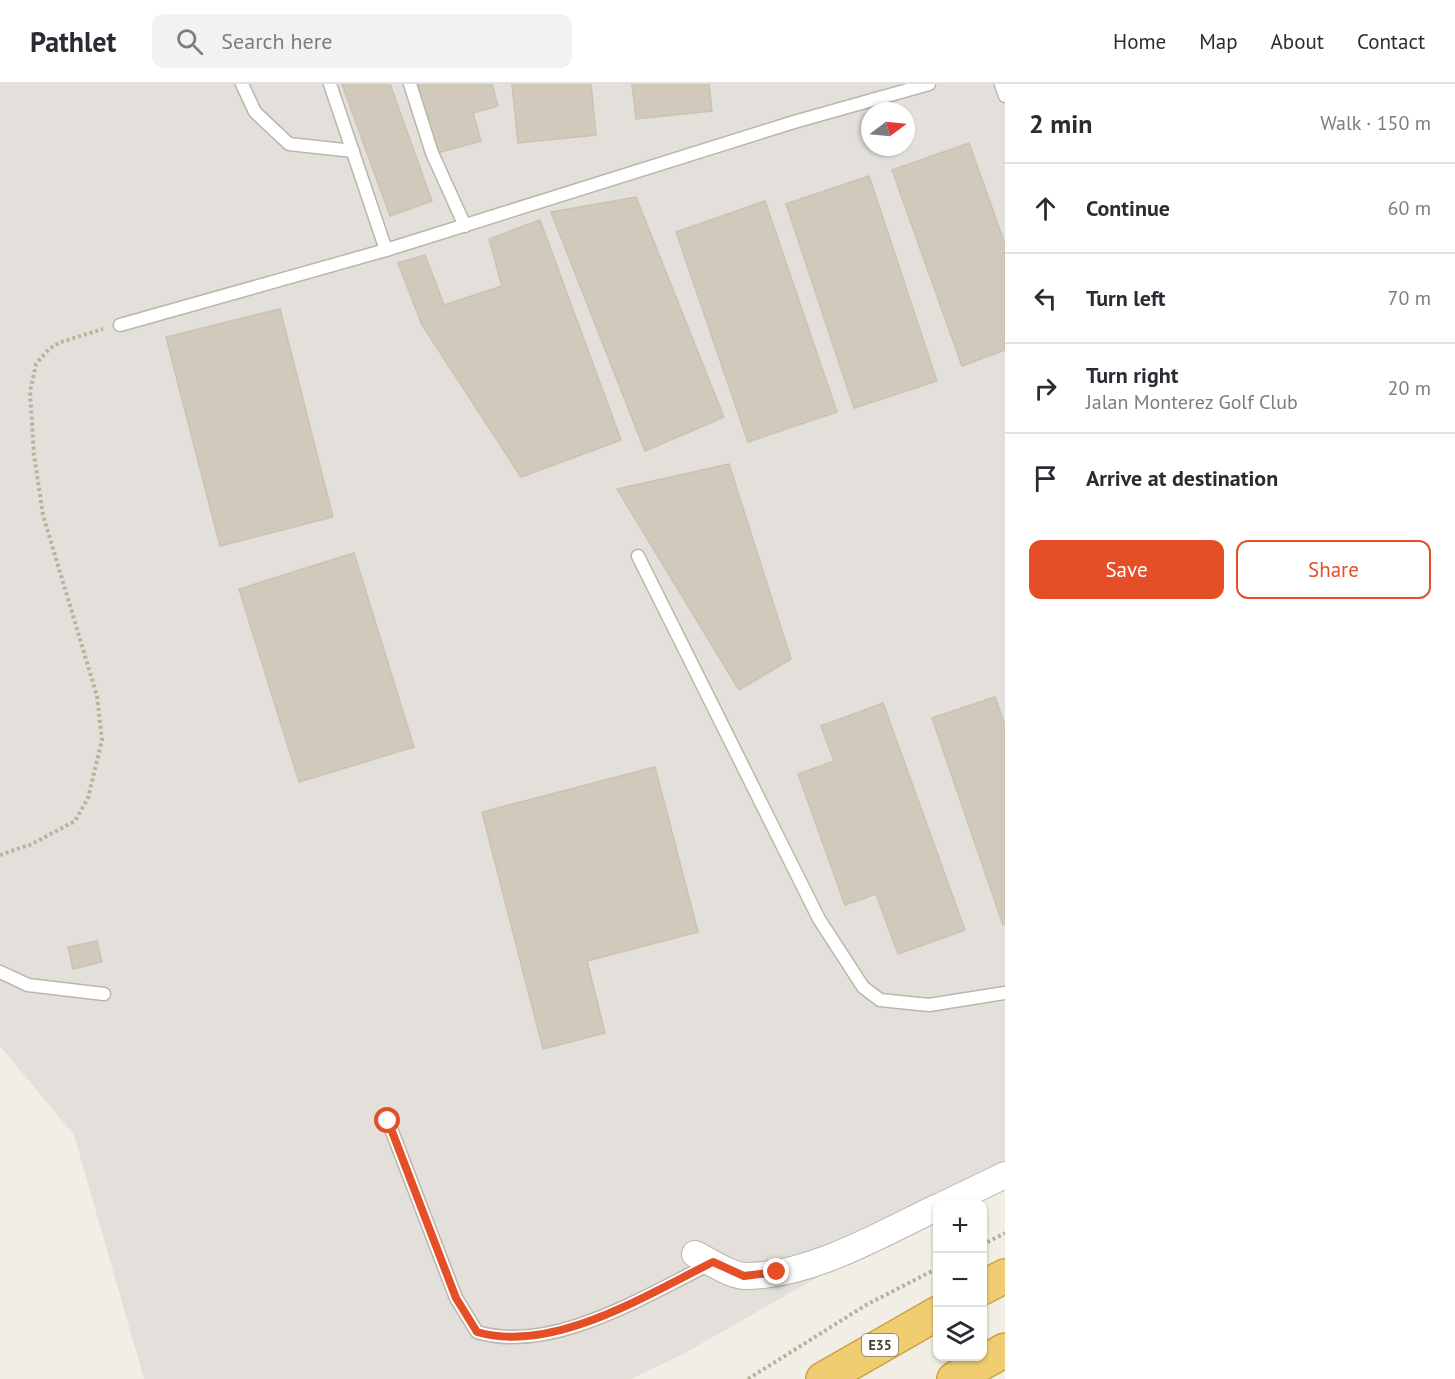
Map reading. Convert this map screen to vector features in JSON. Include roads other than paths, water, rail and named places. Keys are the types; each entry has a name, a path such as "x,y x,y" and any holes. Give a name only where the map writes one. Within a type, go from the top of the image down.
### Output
{"highway":[{"path":"987,1285 1005,1276"},
{"name":"E35","path":"823,1379 933,1316"},
{"path":"954,1379 1005,1350"}],"street":[{"path":"954,1199 1005,1175"},
{"path":"704,1258 744,1276 809,1264 829,1259 933,1209"}],"lane":[{"path":"242,84 255,112 288,144 353,151"},
{"path":"330,84 386,250"},
{"path":"410,84 432,153 465,226"},
{"path":"120,325 386,250 794,122 929,84"},
{"path":"1001,84 1005,96"},
{"path":"638,556 819,919 863,987 880,1000 929,1005 1005,993"},
{"path":"0,972 28,985 104,994"},
{"path":"388,1121 456,1298 477,1332 517,1338 578,1324 601,1316 704,1258"}]}
